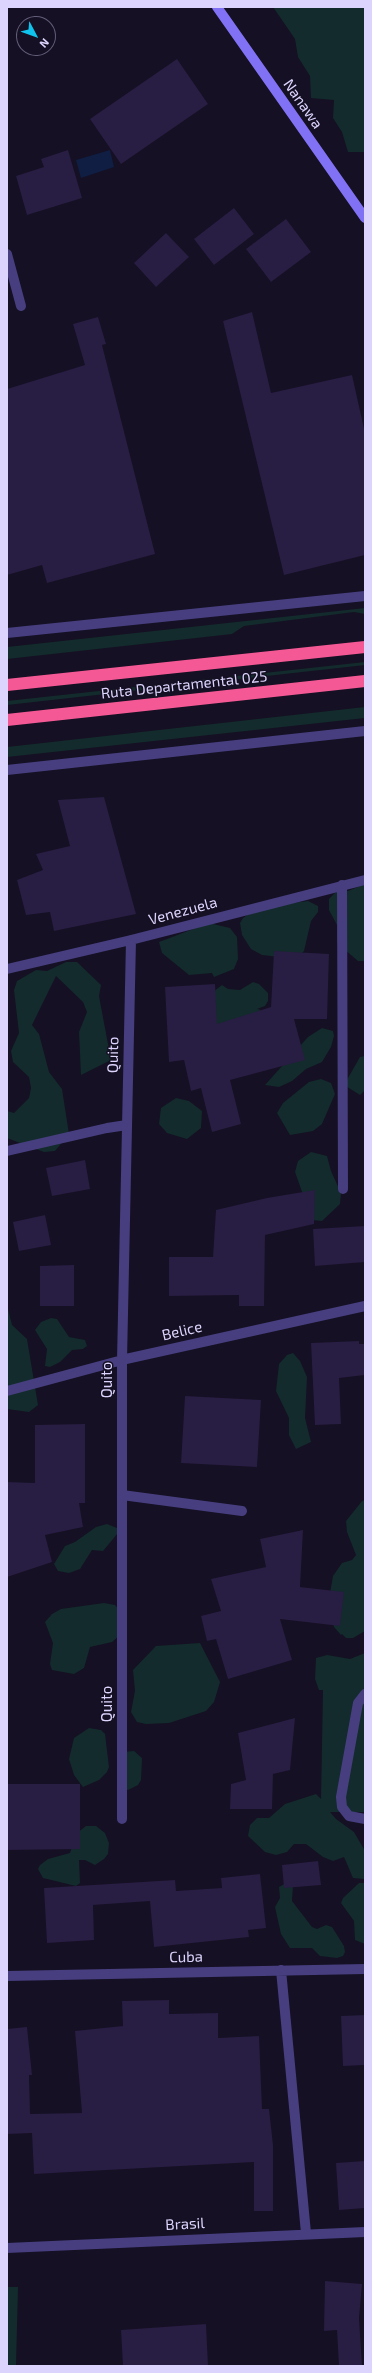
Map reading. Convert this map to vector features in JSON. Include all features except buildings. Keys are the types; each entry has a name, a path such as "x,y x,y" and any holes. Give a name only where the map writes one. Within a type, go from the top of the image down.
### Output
{"highway":[{"name":"Ruta Departamental 025","path":"7,685 365,647"},
{"name":"Ruta Departamental 025","path":"7,720 365,681"}],"street":[{"name":"Nanawa","path":"217,7 365,218"},
{"path":"7,254 21,306"},
{"path":"7,633 365,596"},
{"path":"7,770 365,730"},
{"name":"Venezuela","path":"7,969 131,940 365,880"},
{"path":"342,886 343,1189"},
{"name":"Quito","path":"122,1819 122,1360 131,940"},
{"path":"7,1151 107,1128 127,1125"},
{"name":"Belice","path":"7,1391 122,1360 365,1306"},
{"path":"122,1495 242,1511"},
{"path":"365,1694 358,1703 342,1797 342,1807 349,1816 365,1819"},
{"name":"Cuba","path":"7,1976 365,1969"},
{"path":"282,1970 306,2233"},
{"name":"Brasil","path":"7,2248 306,2233 365,2232"}],"green space":[{"path":"273,7 365,7 365,152 348,152 342,132 333,118 334,100 311,98 310,76 298,57 295,39"},
{"path":"365,608 365,614 354,612 244,626 232,634 7,659 7,647"},
{"path":"365,662 365,665 7,705 7,701"},
{"path":"365,707 365,718 7,757 7,747"},
{"path":"365,884 365,961 358,961 337,943 337,925 329,910 329,899 337,891 348,891"},
{"path":"308,901 318,906 318,912 311,921 304,951 300,955 279,957 262,955 251,949 242,935 240,923 243,918 252,912 275,905"},
{"path":"209,923 230,928 237,937 238,959 234,969 214,977 212,973 189,975 162,953 159,942"},
{"path":"66,962 77,962 101,985 99,996 111,1060 81,1075 79,1032 87,1012 83,1002 56,976 32,1025 39,1034 49,1072 62,1089 69,1134 55,1151 44,1152 7,1138 7,1111 14,1113 29,1098 31,1088 29,1077 13,1062 11,1051 19,1033 14,990 17,981 36,970 47,971"},
{"path":"253,982 259,984 268,993 268,1001 265,1006 257,1009 261,1010 257,1014 222,1040 209,1007 213,992 222,985 228,989 240,990"},
{"path":"322,1028 333,1031 334,1036 331,1047 322,1062 306,1069 292,1081 279,1087 265,1085 308,1037"},
{"path":"365,1056 365,1090 360,1095 344,1085 360,1057"},
{"path":"321,1079 331,1083 335,1094 322,1124 313,1131 290,1135 277,1113 283,1103 309,1082"},
{"path":"176,1098 189,1101 202,1111 201,1128 187,1139 167,1133 159,1124 161,1108"},
{"path":"311,1152 327,1156 331,1171 341,1193 340,1204 322,1221 312,1220 295,1172 298,1161"},
{"path":"7,1305 12,1325 27,1339 38,1405 29,1412 7,1409"},
{"path":"51,1318 57,1319 69,1337 85,1340 87,1346 83,1349 72,1350 60,1362 50,1367 45,1366 47,1349 35,1330 41,1322"},
{"path":"293,1353 300,1361 307,1377 305,1418 311,1442 296,1449 289,1435 289,1418 276,1391 279,1364 287,1355"},
{"path":"365,1500 365,1631 353,1638 346,1638 334,1627 331,1616 330,1593 333,1576 342,1563 352,1560 356,1555 347,1532 346,1521 362,1501"},
{"path":"107,1524 117,1528 118,1533 103,1551 92,1550 80,1569 69,1573 58,1571 54,1564 65,1546 75,1542 96,1527"},
{"path":"104,1603 115,1605 122,1613 120,1635 112,1642 90,1647 84,1668 74,1674 52,1670 50,1664 53,1643 45,1622 52,1614 61,1609"},
{"path":"200,1643 220,1682 214,1702 206,1711 169,1723 146,1724 137,1722 131,1712 135,1691 133,1670 156,1646"},
{"path":"365,1653 365,1812 330,1812 336,1819 354,1832 365,1851 364,1879 353,1878 344,1857 333,1861 323,1857 306,1844 294,1844 287,1852 276,1855 265,1852 248,1836 250,1825 257,1818 269,1818 285,1804 316,1794 321,1799 323,1690 319,1690 315,1679 316,1658 327,1655 350,1659"},
{"path":"89,1728 101,1730 105,1734 109,1767 107,1772 99,1780 83,1787 74,1775 69,1759 74,1738"},
{"path":"134,1751 142,1758 141,1780 138,1785 128,1790 123,1789 123,1752"},
{"path":"86,1826 96,1826 105,1833 109,1843 108,1854 104,1859 95,1865 85,1860 79,1860 80,1883 76,1886 43,1878 38,1869 40,1865 48,1859 70,1853 77,1833"},
{"path":"288,1882 293,1885 292,1901 312,1927 317,1929 326,1925 332,1927 344,1946 345,1952 343,1956 337,1958 320,1956 312,1948 290,1948 281,1934 275,1907 280,1898 279,1887"},
{"path":"359,1883 365,1883 365,1944 355,1940 354,1921 341,1903 343,1898"},
{"path":"7,2287 18,2287 16,2366 7,2366"}],"water":[{"path":"110,150 114,167 81,178 76,160"}]}
